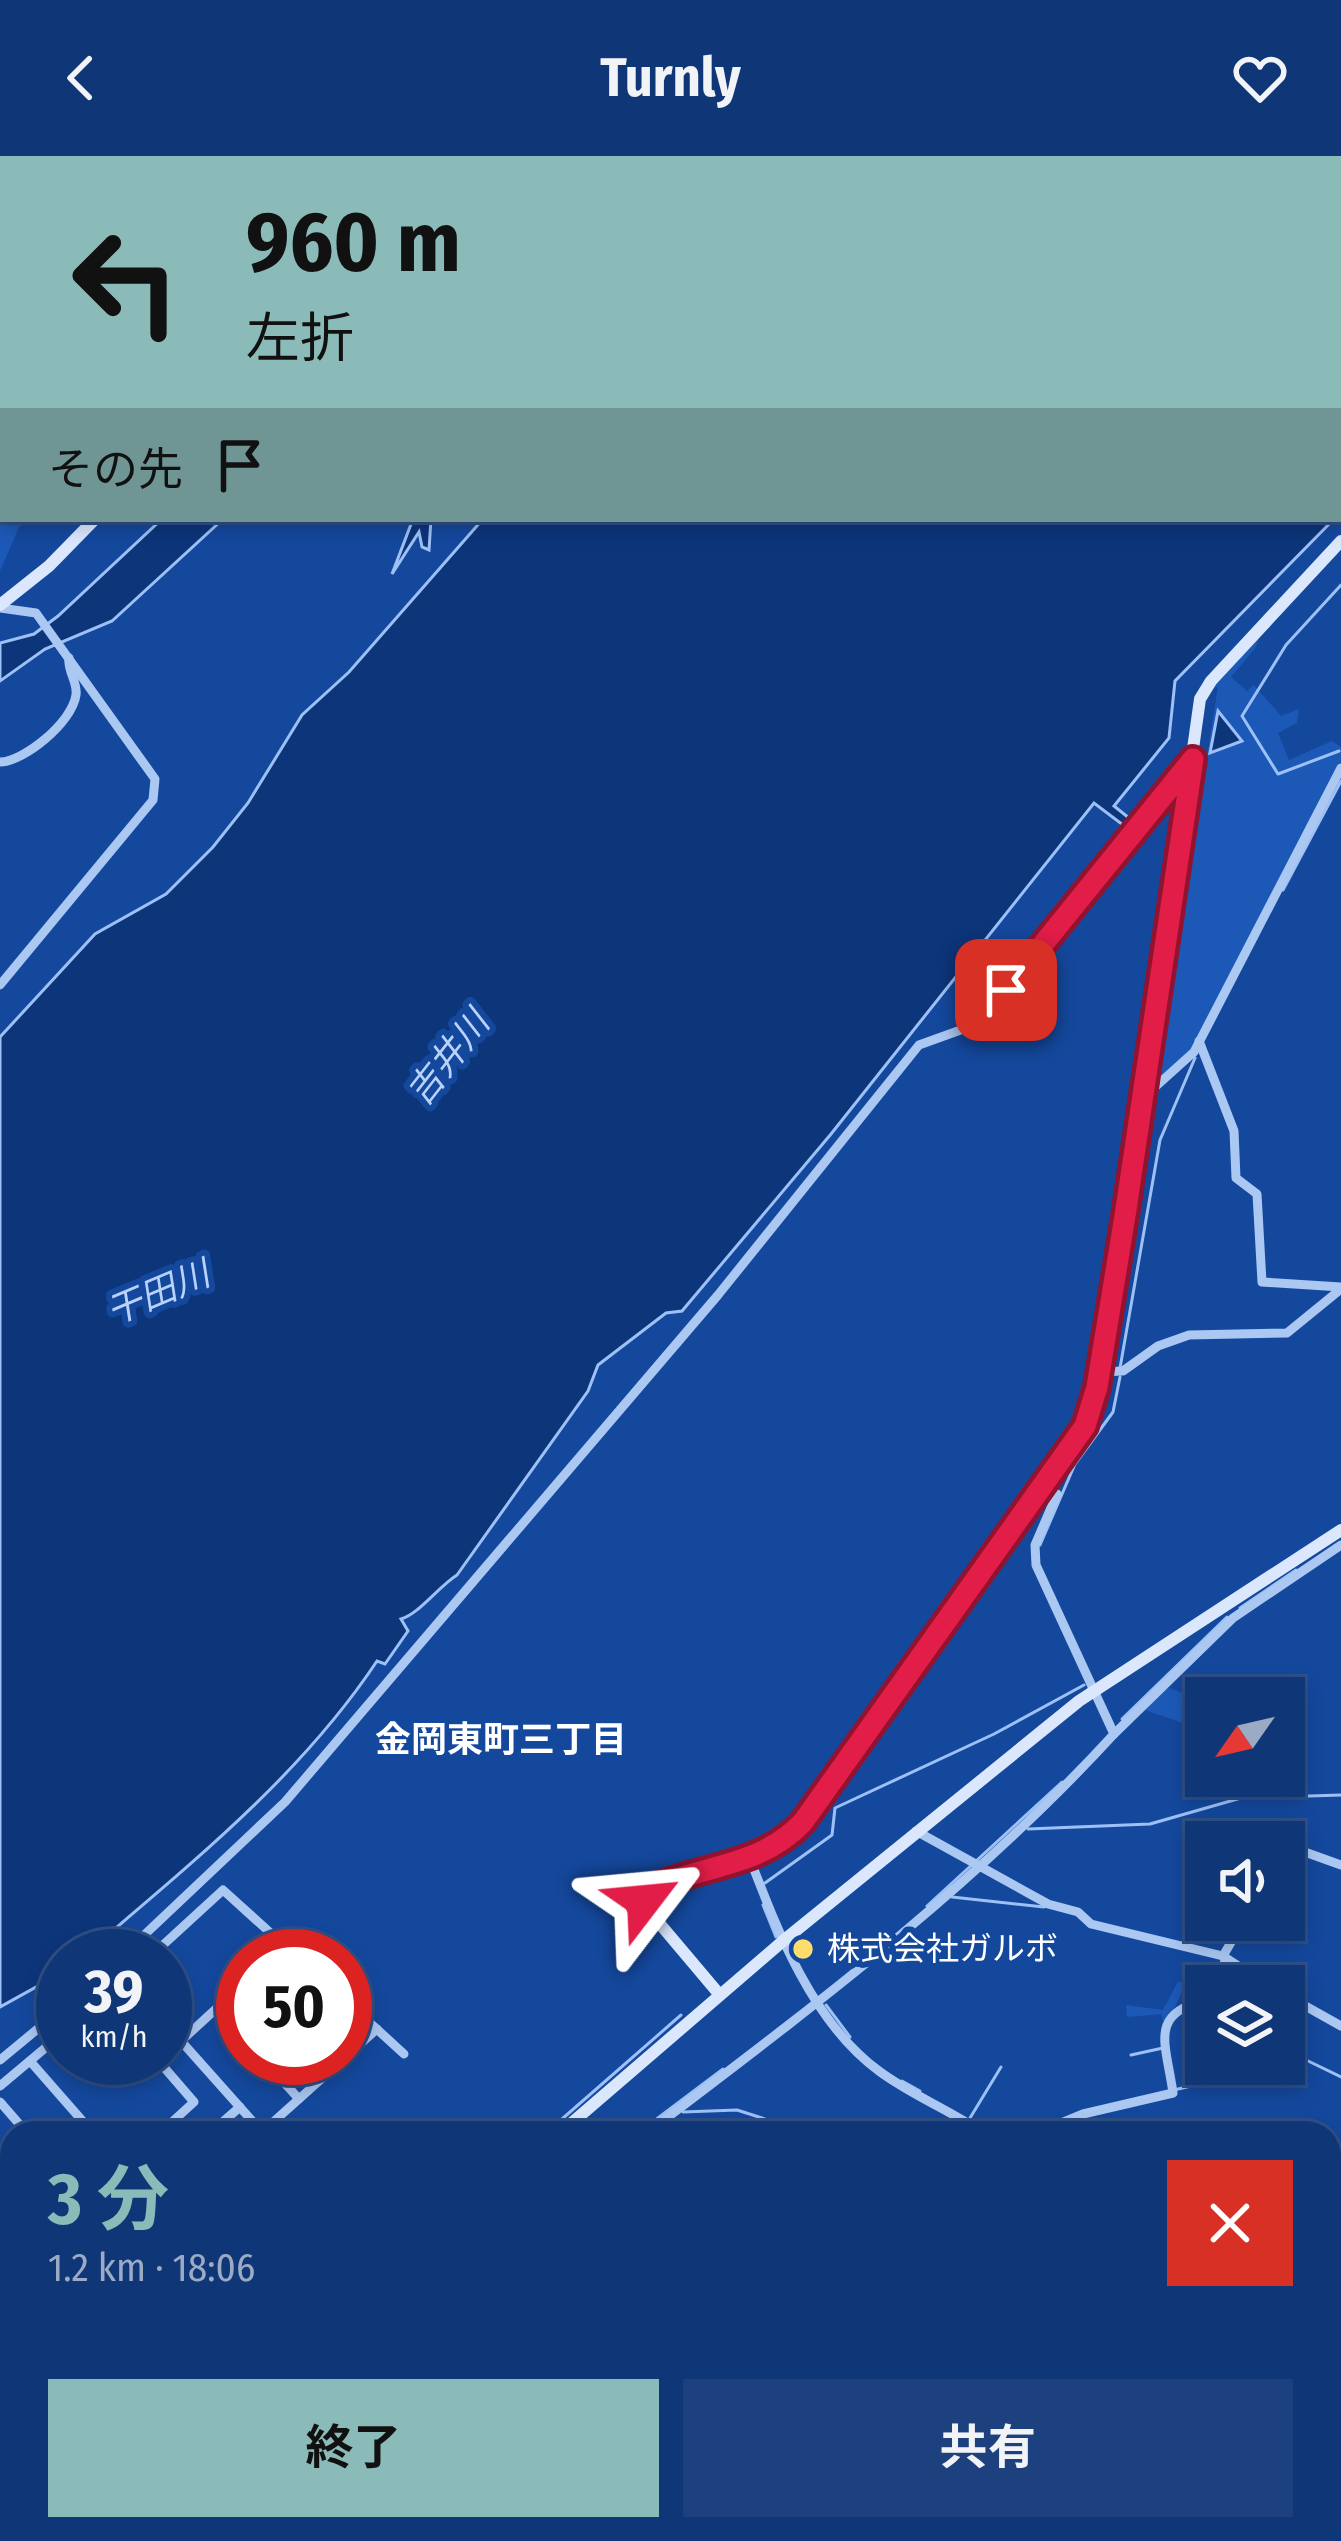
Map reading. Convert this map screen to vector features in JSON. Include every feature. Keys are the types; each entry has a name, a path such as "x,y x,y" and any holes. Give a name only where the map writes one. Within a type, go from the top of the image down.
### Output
{"main road":[{"path":"0,606 67,550 91,522"},
{"path":"719,1994 649,1911 645,1896 665,1881 750,1859 793,1833 1075,1443 1090,1414 1206,687 1341,541"},
{"path":"574,2121 719,1994 1091,1691 1341,1530"}],"street":[{"path":"0,606 36,613 154,779 153,800 0,985"},
{"path":"0,762 57,730 75,700 69,658"},
{"path":"151,1929 285,1802 703,1313 919,1045 980,1023 1193,759"},
{"path":"1144,1096 1168,1080 1202,1042 1341,768"},
{"path":"1202,1042 1234,1131 1236,1178 1258,1193 1262,1282 1341,1288"},
{"path":"1099,1372 1120,1372 1175,1338 1287,1333 1341,1288"},
{"path":"1057,1494 1035,1545 1036,1564 1112,1732"},
{"path":"663,2121 819,2000 977,1862 1233,1618 1341,1545"},
{"path":"916,1831 1084,1919 1235,1965"},
{"path":"1305,1852 1341,1865"},
{"path":"750,1859 783,1941 819,2000 875,2069 963,2121"},
{"path":"180,1929 223,1890 266,1929"},
{"path":"1222,1965 1233,1941"},
{"path":"1065,2121 1173,2090 1166,2042 1169,2015 1185,2005"},
{"path":"1305,2006 1341,2026"},
{"path":"216,2009 181,2042 216,2081"},
{"path":"372,2025 404,2054"},
{"path":"0,2060 36,2030"},
{"path":"372,2033 377,2030"},
{"path":"0,2086 36,2056"},
{"path":"30,2061 82,2121"},
{"path":"173,2121 194,2102 179,2085"},
{"path":"219,2085 251,2121"},
{"path":"286,2085 299,2099"},
{"path":"275,2121 311,2085"},
{"path":"223,2121 239,2107"}],"shaded area":[{"path":"0,522 26,522 19,527 0,571"},
{"path":"1262,630 1256,647 1231,677 1247,691 1254,685 1281,716 1299,709 1297,723 1278,733 1289,760 1332,741 1341,747 1341,761 1189,1052 1155,1085 1218,687 1212,688"},
{"path":"1166,1687 1185,1694 1185,1724 1145,1710"},
{"path":"1178,1981 1185,1984 1165,2027 1161,2014 1127,2017 1126,2005 1163,2010"}],"water":[{"path":"159,522 220,522 112,621 45,649 0,681 0,643 34,634"},
{"path":"412,522 431,522 429,550 422,547 419,532 392,574"},
{"path":"480,522 1331,522 1175,681 1169,738 1114,806 1129,818 1123,825 1094,803 831,1134 682,1311 666,1313 598,1365 588,1391 457,1575 401,1619 408,1631 385,1664 377,1661 278,1782 114,1929 36,1929 36,1987 0,2007 0,1037 95,934 166,894 213,847 248,803 302,715 349,672"},
{"path":"1218,711 1242,741 1210,753"}],"waterway":[{"path":"1339,751 1278,774 1242,716 1286,645 1341,585"},
{"path":"1283,890 1341,781"},
{"path":"1120,1368 1160,1140 1195,1058"},
{"path":"1040,1545 1075,1464 1113,1412 1120,1377"},
{"path":"1240,1608 1296,1570"},
{"path":"1122,1719 1227,1617"},
{"path":"765,1883 832,1835 835,1808 994,1734 1084,1685"},
{"path":"927,1906 1062,1782"},
{"path":"1028,1829 1150,1824 1241,1798 1341,1795"},
{"path":"952,1897 1044,1907"},
{"path":"763,1905 776,1937"},
{"path":"826,2005 850,2037"},
{"path":"560,2121 681,2015"},
{"path":"1131,2055 1163,2048"},
{"path":"1305,2059 1341,2077"},
{"path":"970,2118 1001,2067"},
{"path":"654,2121 723,2069"},
{"path":"902,2081 920,2091"},
{"path":"1174,2090 1195,2085"},
{"path":"683,2112 737,2110 771,2121"}],"place":[{"name":"株式会社ガルボ","path":"803,1949"}],"district":[{"name":"金岡東町三丁目","path":"501,1740"}],"route":[{"path":"644,1901 649,1889 665,1881 750,1859 793,1833 1085,1426 1097,1387 1125,1216 1193,759 1006,990"}],"water label":[{"name":"吉井川","path":"448,1058"},
{"name":"干田川","path":"158,1293"}]}
